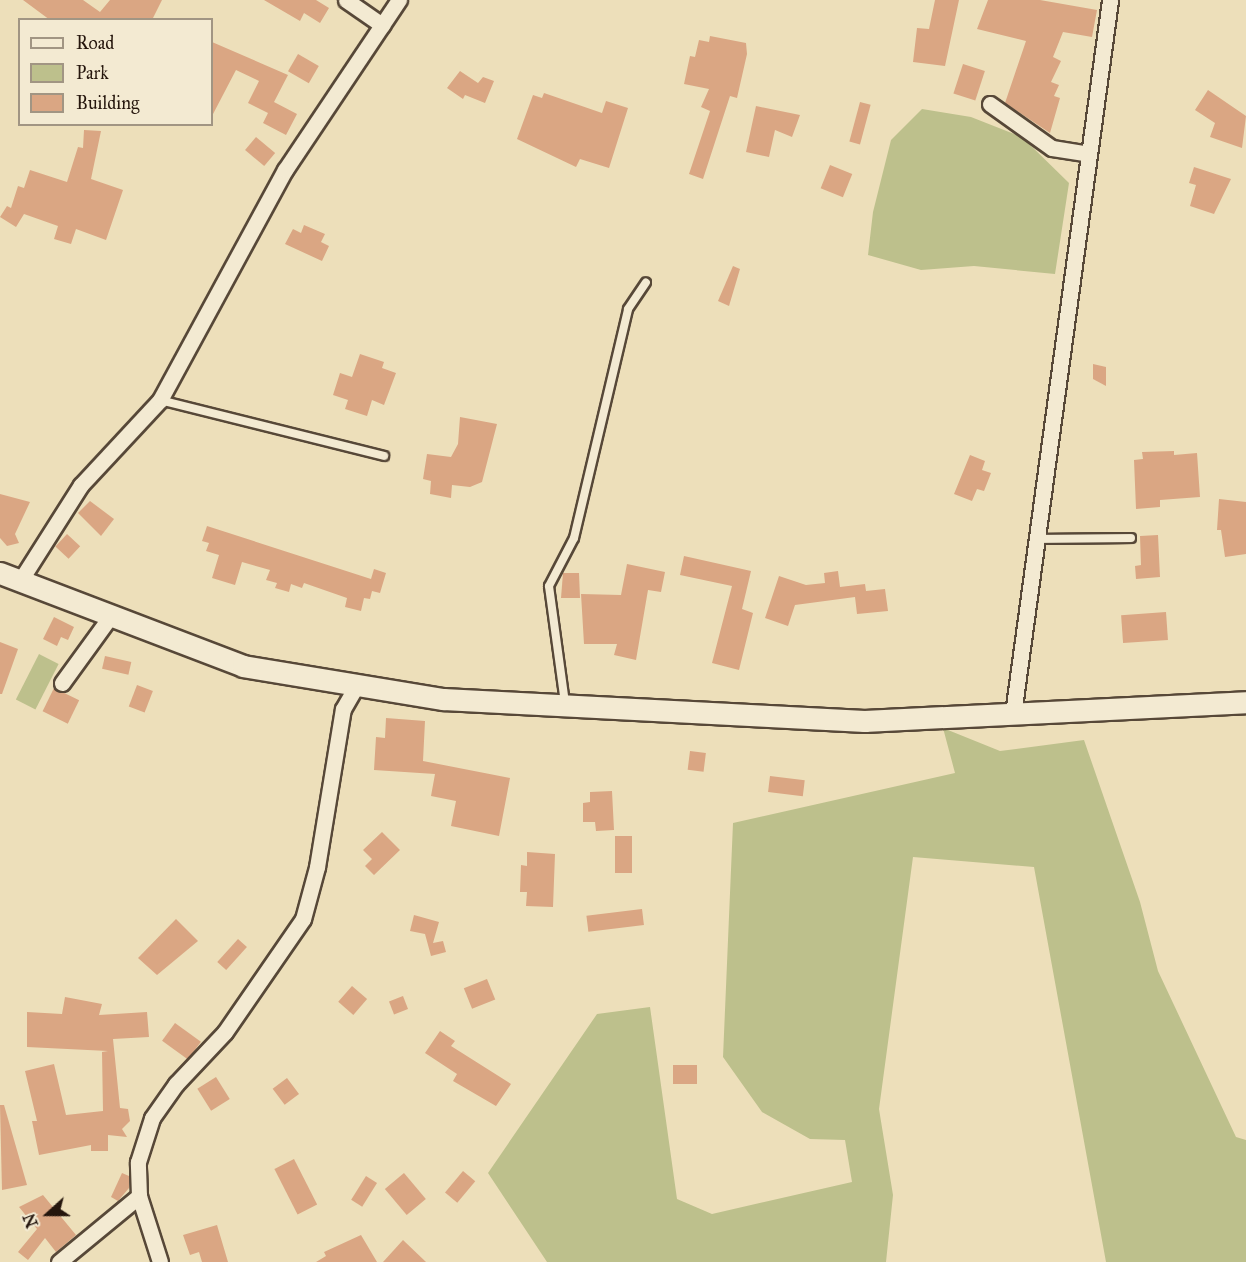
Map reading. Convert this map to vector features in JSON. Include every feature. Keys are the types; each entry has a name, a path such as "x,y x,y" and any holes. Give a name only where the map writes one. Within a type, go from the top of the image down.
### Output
{"street":[{"path":"346,0 382,25"},
{"path":"399,0 285,170 160,400 81,485 10,577 243,666 355,688 443,699 864,722 1246,702"},
{"path":"1013,714 1034,539 1110,0"},
{"path":"990,104 1052,148 1088,154"},
{"path":"62,683 110,617"},
{"path":"160,1262 139,1196 138,1162 152,1118 176,1084 225,1032 303,919 317,867 343,709 355,688"},
{"path":"59,1262 139,1196"}],"lane":[{"path":"566,704 549,585 574,538 628,309 646,282"},
{"path":"160,400 384,456"},
{"path":"1034,539 1131,538"}],"green space":[{"path":"922,109 971,117 1022,137 1069,183 1055,274 974,266 921,270 868,255 873,212 891,140"},
{"path":"39,654 59,664 35,709 16,699"},
{"path":"943,728 1000,751 1084,740 1140,902 1158,971 1236,1137 1246,1140 1246,1262 1106,1262 1034,867 913,857 879,1109 893,1195 886,1262 547,1262 488,1173 597,1014 650,1007 677,1199 712,1214 852,1182 845,1140 810,1139 762,1112 723,1057 733,823 955,773"}],"building":[{"path":"23,0 83,0 100,12 110,0 162,0 153,18 47,18"},
{"path":"264,0 316,0 329,8 320,23 304,13 300,21"},
{"path":"935,0 959,0 945,66 913,62 917,28 929,29"},
{"path":"988,0 1040,0 1097,10 1092,37 1063,32 1053,57 1061,61 1051,82 1059,85 1054,96 1060,98 1050,133 1005,103 1026,41 977,29"},
{"path":"710,36 746,43 747,54 737,98 730,96 703,179 689,174 710,111 701,107 709,89 684,84 690,56 695,57 699,40 709,42"},
{"path":"213,42 288,75 274,102 297,114 286,135 263,123 268,113 248,103 259,81 236,70 213,114"},
{"path":"298,54 319,66 309,83 288,71"},
{"path":"963,64 985,71 975,101 953,93"},
{"path":"460,71 478,83 483,77 494,81 485,103 465,95 463,99 447,88"},
{"path":"1208,90 1246,116 1242,148 1210,137 1215,123 1195,110"},
{"path":"544,93 602,113 606,101 628,108 609,168 580,159 576,167 517,139 533,95 542,98"},
{"path":"860,102 871,105 860,144 849,142"},
{"path":"756,106 800,115 792,137 775,130 769,157 746,152"},
{"path":"84,130 101,131 91,179 123,190 106,240 76,229 71,244 54,239 58,226 24,214 16,227 0,217 7,206 11,208 18,186 24,188 30,170 67,182 78,147 83,148"},
{"path":"256,137 275,153 264,166 245,150"},
{"path":"830,165 852,174 843,197 821,188"},
{"path":"1194,167 1231,179 1214,214 1190,206 1196,185 1189,183"},
{"path":"304,225 325,234 321,242 329,246 322,261 285,244 293,229 301,233"},
{"path":"733,266 740,269 729,306 718,301"},
{"path":"360,354 384,362 382,368 396,373 384,405 372,400 367,416 345,409 348,400 333,395 340,373 352,377"},
{"path":"1093,364 1106,367 1106,386 1093,379"},
{"path":"460,417 497,424 482,482 470,487 452,485 451,498 430,494 431,481 423,479 427,454 451,457 458,444"},
{"path":"1174,451 1174,455 1197,453 1200,497 1160,500 1160,507 1136,509 1134,460 1143,459 1142,452"},
{"path":"970,455 985,461 982,470 991,473 984,491 977,489 972,501 954,494"},
{"path":"0,494 30,502 15,534 19,543 7,546 0,538"},
{"path":"1219,499 1246,502 1246,554 1225,557 1221,530 1217,530"},
{"path":"90,501 114,519 101,536 78,513"},
{"path":"207,526 371,579 374,569 386,573 380,593 372,591 370,599 364,598 361,611 345,607 347,598 304,583 302,588 291,584 289,592 275,588 277,583 266,580 270,570 242,562 235,585 212,578 219,555 206,551 209,543 202,541"},
{"path":"67,534 80,546 69,559 55,546"},
{"path":"1158,535 1160,577 1136,579 1135,566 1141,565 1140,536"},
{"path":"684,556 751,571 742,609 753,613 739,670 712,663 732,586 680,575"},
{"path":"627,564 665,572 661,592 648,590 636,660 614,655 617,644 584,644 581,594 621,595"},
{"path":"838,571 840,587 865,584 866,591 885,589 888,611 857,614 855,597 795,605 788,626 765,618 779,576 806,585 825,583 824,573"},
{"path":"563,573 579,573 580,598 561,598"},
{"path":"1166,612 1168,640 1123,643 1121,615"},
{"path":"54,617 74,627 68,640 61,637 57,646 43,639"},
{"path":"0,642 18,649 2,694 0,694"},
{"path":"105,656 131,662 128,675 102,669"},
{"path":"137,685 153,691 145,713 129,706"},
{"path":"54,688 79,700 68,724 43,711"},
{"path":"386,718 425,721 423,761 510,778 499,836 451,826 456,801 431,796 435,774 374,770 376,737 385,738"},
{"path":"690,751 706,753 704,772 688,770"},
{"path":"770,776 805,780 803,796 768,792"},
{"path":"612,791 614,830 596,831 595,822 583,822 583,803 590,802 590,792"},
{"path":"382,832 400,850 374,875 365,866 372,859 363,850"},
{"path":"615,836 632,836 632,873 615,873"},
{"path":"527,852 555,854 553,907 526,906 527,892 520,892 521,865 527,866"},
{"path":"642,909 644,925 588,932 586,916"},
{"path":"414,915 439,922 433,943 443,941 446,952 431,956 425,934 410,931"},
{"path":"176,919 198,941 157,975 138,958"},
{"path":"238,939 247,947 226,970 217,962"},
{"path":"487,979 495,999 472,1009 464,988"},
{"path":"352,986 367,999 353,1015 338,1002"},
{"path":"403,996 408,1009 394,1014 389,1001"},
{"path":"65,997 102,1004 99,1015 147,1012 149,1037 113,1039 120,1108 128,1109 130,1121 122,1129 127,1137 108,1135 108,1151 91,1151 91,1145 39,1155 32,1121 37,1121 25,1071 54,1064 66,1115 103,1111 102,1052 108,1051 27,1047 27,1012 62,1014"},
{"path":"175,1023 201,1042 188,1060 162,1041"},
{"path":"440,1031 455,1041 451,1046 511,1084 496,1106 453,1081 457,1074 425,1053"},
{"path":"673,1065 697,1065 697,1084 673,1084"},
{"path":"216,1077 230,1099 211,1111 197,1089"},
{"path":"287,1078 299,1094 285,1105 273,1089"},
{"path":"0,1105 4,1105 27,1185 2,1190"},
{"path":"294,1159 317,1204 298,1214 274,1169"},
{"path":"463,1171 475,1181 457,1203 445,1192"},
{"path":"122,1173 129,1176 129,1188 118,1201 111,1197"},
{"path":"404,1173 426,1199 407,1215 385,1189"},
{"path":"366,1176 377,1183 362,1207 351,1200"},
{"path":"43,1195 76,1235 56,1252 45,1238 28,1260 18,1252 37,1229 19,1207"},
{"path":"217,1225 228,1262 202,1262 199,1252 190,1255 183,1235"},
{"path":"361,1235 377,1262 316,1262 326,1256 324,1252"},
{"path":"403,1240 426,1262 383,1262"}]}
